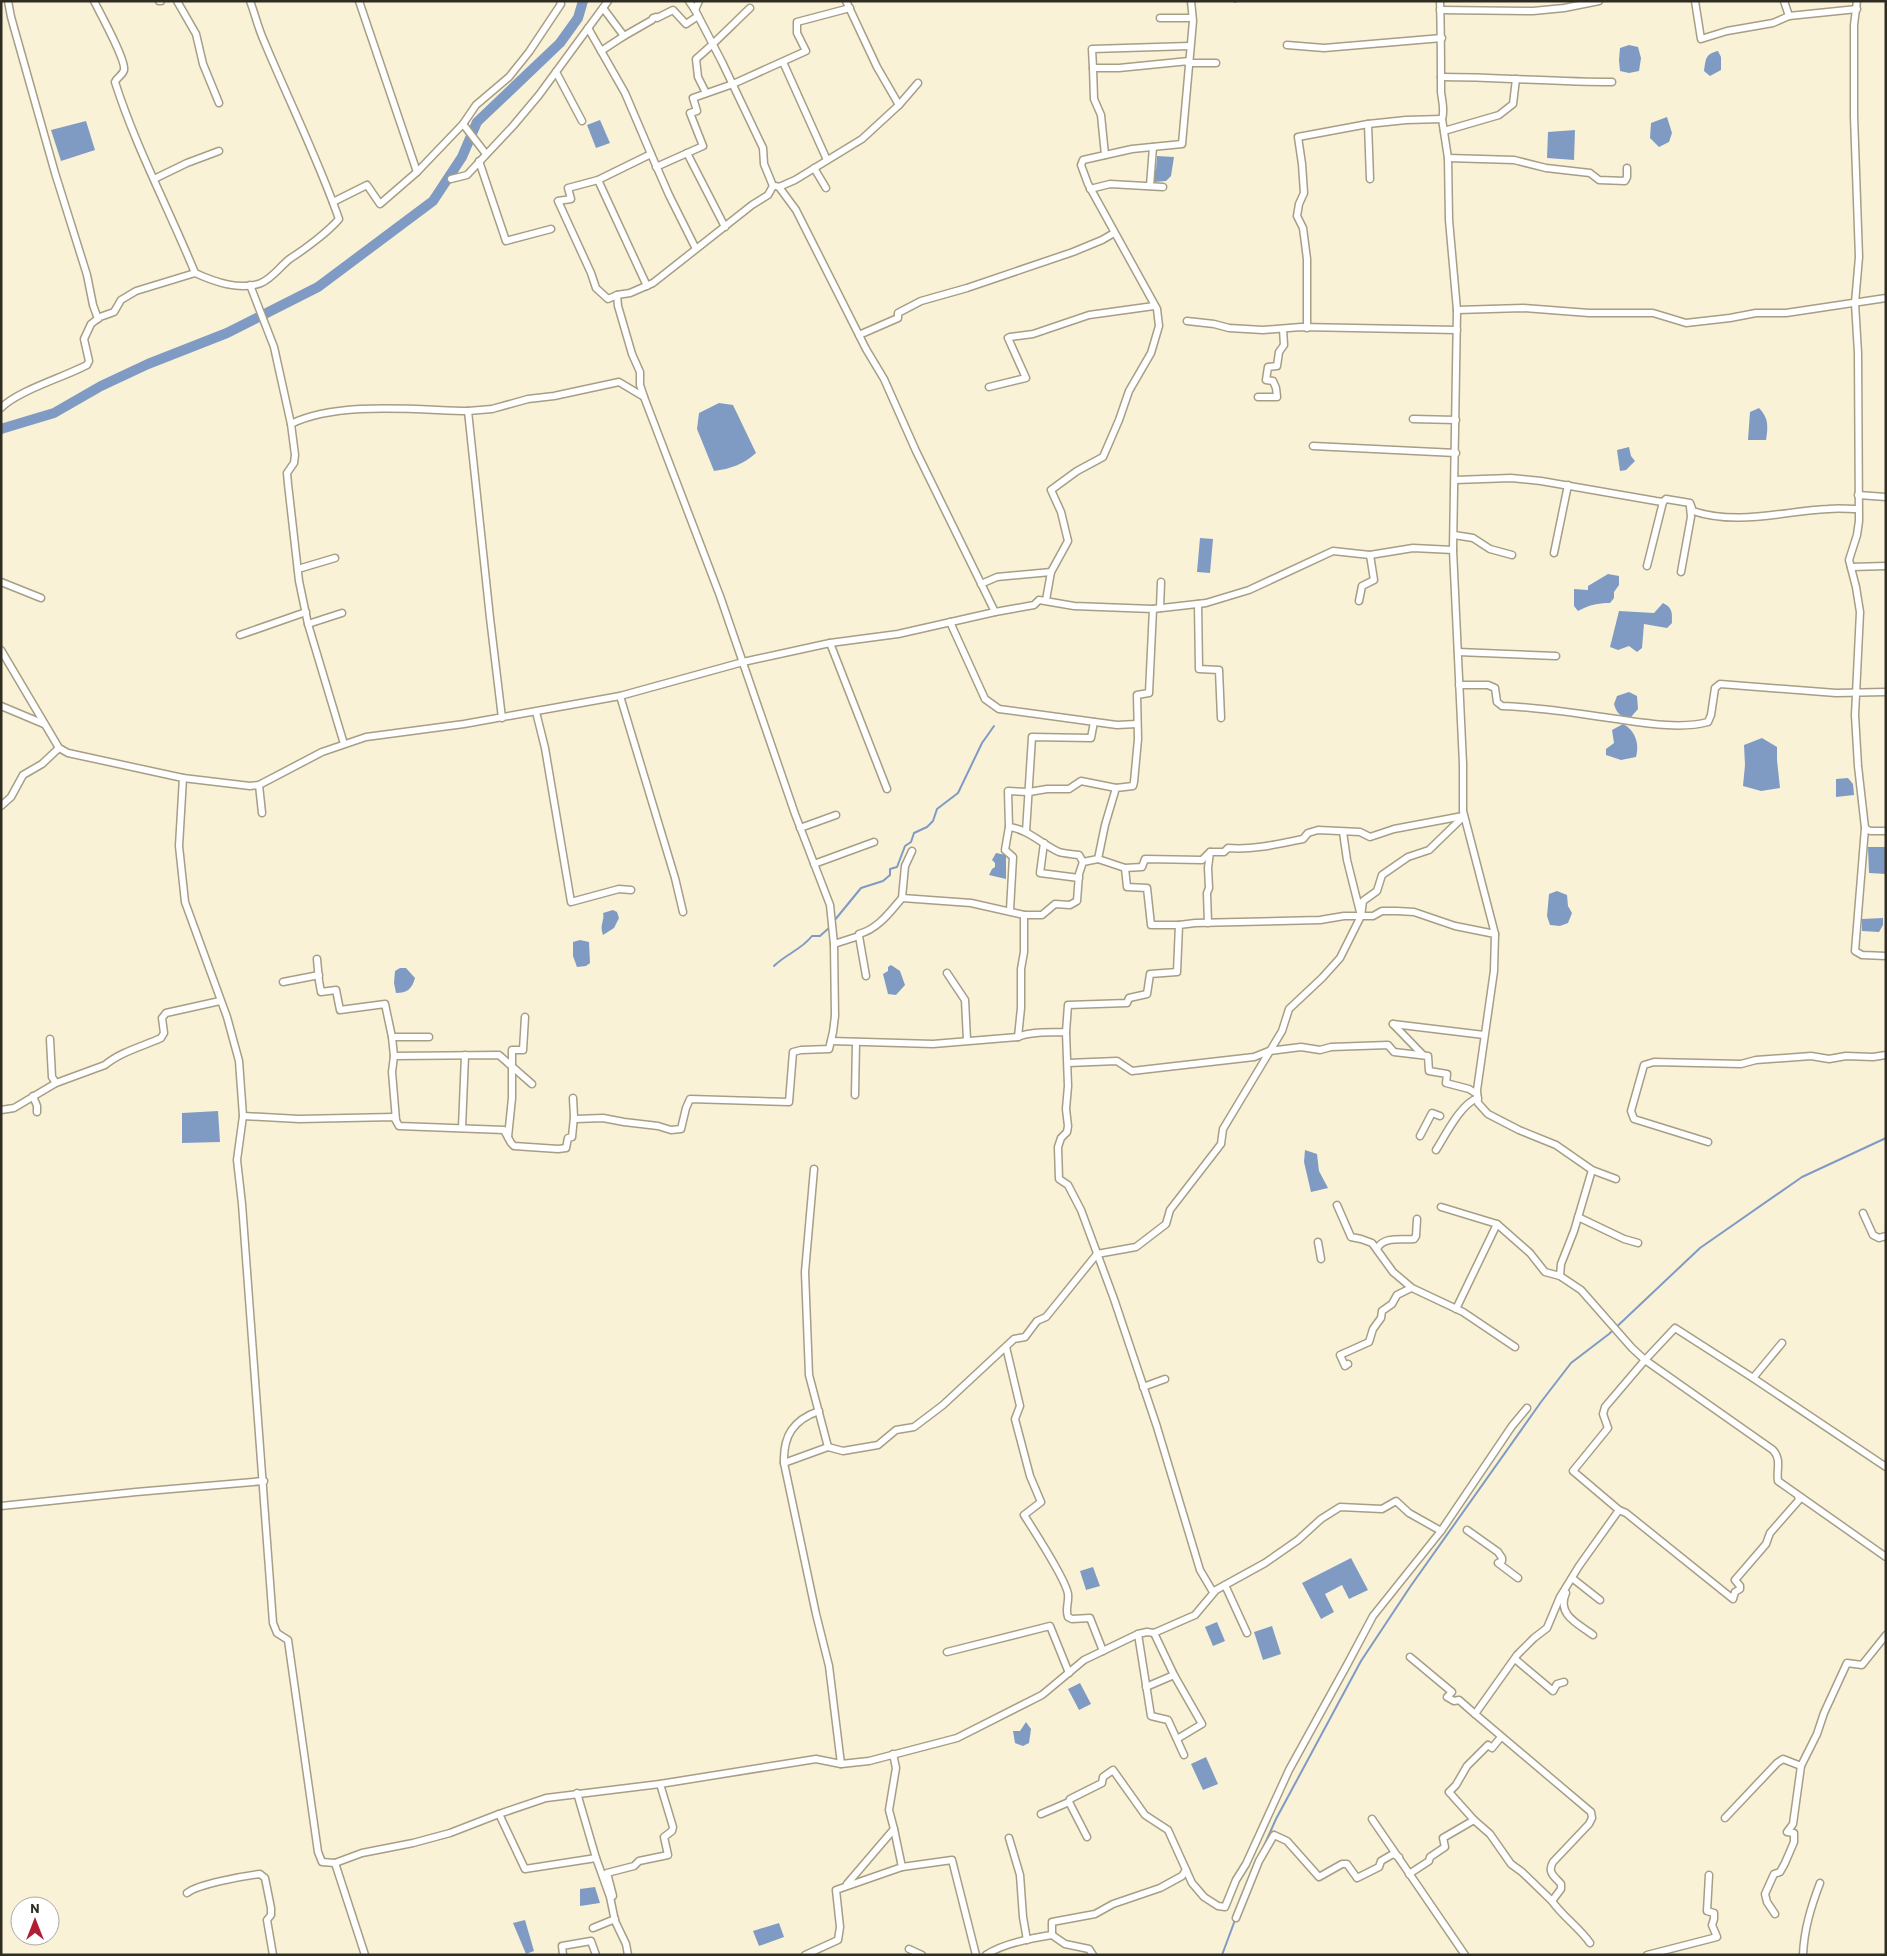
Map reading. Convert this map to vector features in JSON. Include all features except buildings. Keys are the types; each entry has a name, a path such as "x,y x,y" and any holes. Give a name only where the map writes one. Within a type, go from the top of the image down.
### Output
{"street":[{"path":"8,1 55,173 87,275 98,319"},
{"path":"94,1 120,53 124,71 115,82 130,128 160,195 168,208 195,273"},
{"path":"177,1 196,34 203,64 219,103"},
{"path":"1,408 19,396 87,365 89,361 84,339 91,324 114,312 121,300 136,291 195,273 208,279 240,288 262,283 286,262 331,229 339,220 328,185 316,164 262,36 250,1"},
{"path":"359,1 417,172"},
{"path":"333,202 367,185 380,204 417,172 463,124 476,105 509,77 551,20 561,4 560,1"},
{"path":"451,179 467,175 539,95 608,1"},
{"path":"689,1 733,84 762,148 764,164 776,186 796,210 859,335 884,379 916,451 995,612"},
{"path":"601,50 653,18 674,10 686,24 697,13 699,1"},
{"path":"846,1 877,67 899,105"},
{"path":"1046,600 1051,572 1068,541 1060,512 1051,490 1077,471 1103,457 1120,420 1129,391 1151,353 1158,326 1157,309 1090,189 1081,165 1082,160 1132,149 1182,144 1192,18 1191,1"},
{"path":"1440,1 1442,119 1448,158 1449,220 1457,310 1453,550 1464,816 1495,934 1494,972 1477,1096 1481,1108 1488,1114 1519,1130 1556,1145 1592,1170 1616,1179"},
{"path":"1440,10 1533,11 1564,8 1599,1"},
{"path":"1695,1 1701,39 1727,31 1773,24 1789,16 1857,9"},
{"path":"1784,1 1789,16"},
{"path":"1857,1 1854,25 1854,116 1859,257 1855,303 1858,353 1858,509 1857,535 1848,560 1860,612 1855,692 1858,766 1864,828 1854,951 1862,955 1886,956"},
{"path":"603,8 624,36"},
{"path":"706,93 698,77 696,59 750,8"},
{"path":"656,167 703,146 690,113 697,111 693,98 733,84 806,51 797,33 797,22 850,8"},
{"path":"1160,18 1192,18"},
{"path":"588,28 625,93 656,167 696,249"},
{"path":"1287,45 1324,48 1442,38"},
{"path":"1105,155 1101,115 1094,99 1092,49 1190,46"},
{"path":"783,62 828,160"},
{"path":"1093,68 1216,62"},
{"path":"556,72 582,121"},
{"path":"1441,77 1493,77 1612,82"},
{"path":"1444,131 1500,115 1513,104 1516,79"},
{"path":"651,154 598,180 568,188 571,199 558,201 596,288 608,299 647,286 667,273 752,204 768,195 776,186 814,168 862,139 899,105 918,83"},
{"path":"1307,328 1308,259 1303,228 1297,216 1298,204 1304,193 1298,137 1368,124 1442,119"},
{"path":"463,124 486,154"},
{"path":"1368,124 1370,180"},
{"path":"1150,186 1153,147"},
{"path":"154,179 187,163 219,151"},
{"path":"687,153 724,226"},
{"path":"1448,158 1514,160 1546,168 1590,173 1599,180 1625,181 1627,168"},
{"path":"479,161 506,241 551,229"},
{"path":"814,168 826,188"},
{"path":"598,180 647,286"},
{"path":"1090,189 1110,184 1164,187"},
{"path":"859,335 898,318 898,313 921,301 967,288 1073,252 1114,233"},
{"path":"250,285 274,347 290,424 295,455 294,463 287,473 298,569 308,624 344,744"},
{"path":"574,1117 576,1119 603,1118 658,1126 671,1130 681,1129 690,1099 789,1102 793,1052 829,1049 835,1016 834,944 830,905 800,828 720,596 644,397 640,385 640,372 632,354 618,306 617,295"},
{"path":"1457,310 1523,308 1589,313 1653,313 1686,323 1756,313 1786,313 1886,298"},
{"path":"988,387 1026,378 1008,338 1010,337 1033,334 1090,315 1154,306"},
{"path":"1187,321 1214,324 1228,328 1457,330"},
{"path":"1258,397 1277,396 1273,381 1266,380 1268,367 1276,366 1278,352 1284,345 1283,329"},
{"path":"290,424 304,417 321,413 355,410 468,411 492,409 528,399 554,396 618,382 644,397"},
{"path":"468,411 502,718"},
{"path":"1413,419 1456,420"},
{"path":"1314,446 1456,453"},
{"path":"1455,480 1511,478 1568,485 1662,502 1666,499 1690,503"},
{"path":"1554,553 1568,485"},
{"path":"1858,495 1886,497"},
{"path":"1647,566 1662,502"},
{"path":"1690,503 1693,511 1728,517 1757,517 1827,509 1858,509"},
{"path":"1680,572 1691,517 1690,503"},
{"path":"1454,535 1473,538 1490,549 1512,555"},
{"path":"1,650 59,748 68,753 183,778 250,786 259,785 308,759 366,737 502,718 620,696 743,662 830,643 898,634 995,612 1034,606 1039,600 1074,606 1157,609 1198,604 1249,590 1333,551 1370,555 1413,548 1453,550"},
{"path":"1359,601 1362,586 1374,580 1370,555"},
{"path":"298,569 335,558"},
{"path":"1851,568 1886,566"},
{"path":"981,584 997,577 1051,572"},
{"path":"1,582 41,598"},
{"path":"1010,910 1013,858 1005,850 1008,827 1008,791 1028,792 1047,789 1069,789 1081,781 1116,788 1133,786 1138,739 1137,695 1149,693 1161,582"},
{"path":"1198,604 1199,669 1219,670 1221,718"},
{"path":"240,635 306,612"},
{"path":"308,624 342,613"},
{"path":"950,622 985,699 999,709 1117,725 1137,724"},
{"path":"830,643 887,789"},
{"path":"1458,652 1556,656"},
{"path":"1459,685 1488,685 1496,688 1497,702 1502,706 1585,714 1651,724 1699,725 1708,722 1711,716 1715,688 1720,684 1836,693 1886,692"},
{"path":"620,696 675,878 683,912"},
{"path":"1,706 44,724"},
{"path":"536,712 545,748 571,902 619,889 631,890"},
{"path":"1026,832 1032,737 1091,738 1094,722"},
{"path":"1,806 11,797 23,775 42,764 59,748"},
{"path":"183,778 179,846 184,894 236,1045 239,1061 243,1116 237,1160 264,1481 273,1623 277,1633 288,1640 318,1852 322,1862 336,1863 362,1853 413,1843 450,1833 546,1798 660,1784 816,1759 842,1764 869,1761 957,1738 1042,1695 1084,1660 1138,1634 1154,1633 1195,1615 1213,1592 1265,1563 1298,1540 1321,1519 1340,1508 1382,1509 1396,1501 1409,1513 1441,1531"},
{"path":"259,785 262,813"},
{"path":"1098,859 1105,825 1116,788"},
{"path":"800,828 836,815"},
{"path":"1083,862 1098,859 1125,868 1142,867 1145,859 1202,860 1210,852 1224,852 1228,848 1245,849 1276,845 1303,839 1308,833 1318,830 1360,832 1370,837 1394,829 1464,816"},
{"path":"784,1463 828,1446 843,1451 878,1445 896,1430 914,1427 943,1404 1014,1339 1025,1337 1037,1321 1046,1317 1097,1254 1136,1247 1166,1224 1170,1210 1221,1144 1223,1129 1282,1031 1289,1009 1340,958 1361,916 1363,901 1376,891 1382,875 1408,857 1429,850 1464,816"},
{"path":"902,898 971,903 1010,910 1024,915 1042,915 1056,904 1070,905 1077,901 1079,878 1083,862 1079,855 1060,852 1031,837 1026,832 1008,827"},
{"path":"1864,828 1870,831 1886,831"},
{"path":"1343,832 1347,860 1361,916"},
{"path":"814,864 874,842"},
{"path":"1044,843 1040,873 1079,878"},
{"path":"834,944 870,931 884,919 902,898 905,866 912,851"},
{"path":"1208,922 1207,893 1210,888 1208,868 1210,852"},
{"path":"1125,868 1127,887 1147,888 1151,925 1320,920 1374,916 1382,911 1414,912 1455,926 1495,934"},
{"path":"1018,1037 1021,1008 1021,969 1024,952 1024,915"},
{"path":"1178,925 1176,972 1150,974 1148,994 1134,995 1129,998 1127,1003 1068,1006 1066,1032 1068,1063 1066,1110 1068,1126 1067,1132 1061,1138 1058,1147 1059,1179 1068,1186 1081,1210 1157,1427 1200,1570 1213,1592"},
{"path":"859,936 866,976"},
{"path":"318,959 321,992 336,990 340,1010 385,1004 394,1056 392,1072 396,1121"},
{"path":"947,973 965,1000 967,1040"},
{"path":"284,982 319,975"},
{"path":"1,1110 14,1108 56,1083 105,1065 112,1059 162,1038 164,1032 162,1018 166,1013 220,1001"},
{"path":"508,1138 512,1098 512,1050 524,1050 524,1017"},
{"path":"1423,1055 1403,1032 1393,1024 1484,1035"},
{"path":"831,1041 933,1044 1018,1037 1028,1033 1066,1032"},
{"path":"392,1037 429,1037"},
{"path":"50,1039 52,1077 56,1083"},
{"path":"855,1096 856,1042"},
{"path":"1068,1063 1117,1061 1132,1071 1254,1057 1269,1051 1301,1048 1320,1050 1331,1047 1388,1045 1394,1052 1428,1056 1429,1071 1447,1074 1446,1083 1469,1089 1477,1096"},
{"path":"462,1128 465,1054"},
{"path":"394,1056 499,1055 532,1084"},
{"path":"1708,1142 1634,1119 1631,1111 1644,1065 1654,1062 1741,1064 1756,1060 1811,1056 1829,1059 1846,1056 1886,1055"},
{"path":"33,1096 37,1112"},
{"path":"1436,1150 1470,1100 1477,1096"},
{"path":"243,1116 299,1119 391,1116 394,1117 399,1126 504,1130 514,1146 558,1149 566,1148 568,1138 572,1137 573,1098"},
{"path":"1420,1136 1432,1113 1440,1116"},
{"path":"814,1169 805,1272 809,1375 828,1446"},
{"path":"1560,1276 1561,1264 1592,1170"},
{"path":"1337,1205 1351,1237 1372,1243 1393,1272 1411,1288 1456,1309 1515,1347"},
{"path":"1441,1207 1497,1224 1530,1253 1545,1272 1560,1276 1581,1290 1645,1360 1773,1450 1778,1455 1779,1461 1778,1482 1886,1557"},
{"path":"1863,1213 1873,1235 1879,1238 1886,1236"},
{"path":"1578,1217 1624,1239 1638,1243"},
{"path":"1376,1249 1381,1242 1414,1239 1416,1236 1417,1219"},
{"path":"1456,1309 1497,1224"},
{"path":"1318,1242 1321,1259"},
{"path":"1348,1364 1345,1366 1340,1355 1369,1342 1371,1334 1381,1318 1382,1311 1392,1304 1398,1295 1411,1288"},
{"path":"1798,1496 1799,1500 1783,1521 1770,1533 1766,1544 1736,1580 1740,1590 1735,1592 1733,1599 1626,1513 1619,1510 1573,1471 1608,1428 1603,1414 1605,1407 1675,1328 1754,1378 1886,1468"},
{"path":"1754,1378 1782,1343"},
{"path":"1006,1346 1020,1406 1015,1419 1030,1476 1041,1498 1041,1502 1024,1515 1060,1576 1068,1594 1066,1612 1068,1618 1090,1618 1103,1651"},
{"path":"1143,1387 1165,1379"},
{"path":"1041,1814 1069,1802 1070,1799 1102,1783 1103,1777 1113,1770 1145,1815 1168,1830 1192,1883 1204,1896 1218,1906 1225,1907 1289,1770 1373,1616 1441,1531 1493,1453 1527,1408"},
{"path":"819,1411 798,1420 788,1436 784,1450 784,1463 829,1666 842,1764"},
{"path":"1,1506 264,1481"},
{"path":"1475,1714 1514,1658 1546,1628 1565,1589 1619,1510"},
{"path":"1467,1530 1498,1552 1502,1558 1498,1563 1518,1578"},
{"path":"1572,1578 1600,1600"},
{"path":"1225,1585 1247,1633"},
{"path":"1565,1589 1566,1593 1563,1600 1565,1613 1572,1621 1593,1635"},
{"path":"947,1652 1050,1626 1069,1673"},
{"path":"1154,1633 1174,1675 1202,1724 1177,1739"},
{"path":"1138,1634 1151,1716 1168,1720 1184,1755"},
{"path":"1775,1914 1766,1902 1764,1894 1774,1874 1780,1872 1794,1842 1794,1833 1787,1832 1793,1824 1801,1766 1817,1734 1847,1662 1862,1665 1886,1635"},
{"path":"1410,1657 1452,1692 1447,1697 1454,1701 1459,1700 1591,1812 1592,1818 1589,1824 1553,1862 1550,1868 1550,1872 1561,1884 1561,1889 1552,1901"},
{"path":"1514,1658 1553,1692 1557,1684 1564,1682"},
{"path":"1146,1687 1174,1675"},
{"path":"1501,1737 1492,1748 1488,1745 1467,1766 1456,1785 1449,1792 1474,1820 1490,1834 1511,1864 1552,1901 1558,1910 1581,1930 1590,1942"},
{"path":"893,1754 896,1768 889,1810 902,1867"},
{"path":"1724,1818 1783,1759 1801,1766"},
{"path":"609,1892 613,1896 607,1873 634,1866 639,1861 668,1856 664,1837 672,1831 673,1827 660,1784"},
{"path":"577,1793 596,1858 609,1892 615,1920 626,1944 628,1955"},
{"path":"1069,1802 1087,1837"},
{"path":"499,1814 525,1869 596,1858"},
{"path":"1372,1819 1465,1955"},
{"path":"1409,1874 1429,1861 1430,1857 1445,1847 1444,1838 1474,1820"},
{"path":"846,1885 894,1829"},
{"path":"1236,1918 1259,1861 1274,1835 1287,1841 1319,1877 1342,1864 1347,1864 1357,1878 1361,1878 1379,1867 1381,1861 1393,1854 1398,1857"},
{"path":"1010,1838 1020,1875 1023,1917 1027,1940"},
{"path":"805,1955 838,1940 840,1927 836,1890 902,1867 952,1860 976,1955"},
{"path":"336,1863 365,1955"},
{"path":"1052,1935 1052,1922 1095,1914 1112,1904 1160,1888 1182,1876 1186,1870"},
{"path":"187,1893 201,1887 260,1874 265,1878 271,1908 271,1915 267,1920 273,1955"},
{"path":"1647,1955 1668,1952 1717,1936 1712,1925 1714,1913 1707,1911 1709,1875"},
{"path":"1803,1955 1808,1916 1820,1883"},
{"path":"593,1928 615,1920"},
{"path":"986,1955 998,1948 1052,1935 1065,1944 1089,1949 1093,1955"},
{"path":"564,1955 562,1946 591,1941 596,1955"},
{"path":"910,1949 922,1955"}],"water":[{"path":"1629,45 1638,47 1641,58 1639,71 1629,73 1620,71 1619,60 1620,48"},
{"path":"1718,51 1721,57 1721,70 1710,76 1704,71 1706,60 1708,55"},
{"path":"1667,117 1672,133 1669,142 1659,147 1650,138 1651,123"},
{"path":"600,120 610,143 596,148 587,125"},
{"path":"86,121 95,150 61,161 51,130"},
{"path":"1575,130 1574,160 1547,158 1548,132"},
{"path":"1157,156 1174,157 1171,176 1166,181 1154,182 1153,173 1156,169"},
{"path":"719,403 733,405 756,453 736,465 714,471 697,429 699,413"},
{"path":"1759,408 1765,415 1767,423 1766,440 1748,440 1750,412"},
{"path":"1629,447 1631,456 1635,461 1626,470 1620,471 1617,450"},
{"path":"1200,538 1213,539 1210,573 1197,572"},
{"path":"1608,574 1619,576 1619,585 1610,603 1601,603 1578,611 1574,606 1574,589 1588,590 1588,586"},
{"path":"1663,603 1669,607 1672,614 1672,623 1667,628 1644,624 1642,648 1637,652 1629,646 1618,650 1610,647 1619,611 1654,613"},
{"path":"1629,692 1637,696 1638,709 1631,717 1620,714 1614,704 1617,696"},
{"path":"1623,724 1631,730 1637,742 1637,752 1636,757 1621,760 1606,755 1606,749 1614,743 1612,730"},
{"path":"1762,738 1777,747 1780,788 1761,791 1743,786 1744,745"},
{"path":"1848,778 1853,784 1854,795 1836,797 1836,779"},
{"path":"1868,847 1886,847 1886,874 1869,873"},
{"path":"996,853 1006,855 1006,879 989,875 995,867 995,863 992,860"},
{"path":"1557,891 1567,895 1568,906 1572,913 1568,923 1560,926 1550,925 1547,916 1549,894"},
{"path":"613,910 617,912 619,918 614,928 603,935 603,913"},
{"path":"1883,918 1883,925 1879,932 1862,931 1862,919"},
{"path":"580,940 589,942 590,963 586,966 577,967 573,956 573,942"},
{"path":"891,965 900,971 905,985 896,995 888,994 883,974 888,971 888,967"},
{"path":"400,968 406,968 415,978 409,990 396,993 394,983 395,971"},
{"path":"218,1111 220,1142 182,1143 182,1113"},
{"path":"1305,1150 1317,1154 1319,1171 1328,1188 1311,1192 1304,1162"},
{"path":"1351,1558 1368,1590 1349,1599 1342,1585 1325,1594 1334,1612 1321,1619 1302,1583"},
{"path":"1093,1567 1100,1586 1086,1590 1080,1571"},
{"path":"1217,1622 1225,1641 1213,1646 1205,1627"},
{"path":"1272,1626 1281,1654 1263,1660 1254,1632"},
{"path":"1080,1683 1091,1704 1079,1710 1068,1689"},
{"path":"1026,1722 1031,1729 1029,1743 1023,1746 1015,1743 1013,1731 1020,1731"},
{"path":"1206,1757 1218,1784 1203,1790 1191,1764"},
{"path":"595,1887 600,1903 580,1906 580,1889"},
{"path":"525,1920 534,1951 526,1954 513,1923"},
{"path":"779,1923 784,1937 759,1946 753,1931"}],"waterway":[{"path":"1,429 54,413 101,386 148,364 227,333 318,287 433,201 462,157 477,122 560,43 578,18 583,1"},
{"path":"834,921 861,888 883,881 890,875 890,869 897,867 905,846 911,842 914,833 927,827 933,821 937,809 958,793 982,743 994,726"},
{"path":"774,966 812,936 820,936 830,927"},
{"path":"1263,1848 1276,1819 1361,1661 1410,1587 1541,1402 1571,1363 1609,1334 1700,1248 1802,1177 1886,1138"},
{"path":"1222,1955 1235,1920"}]}
